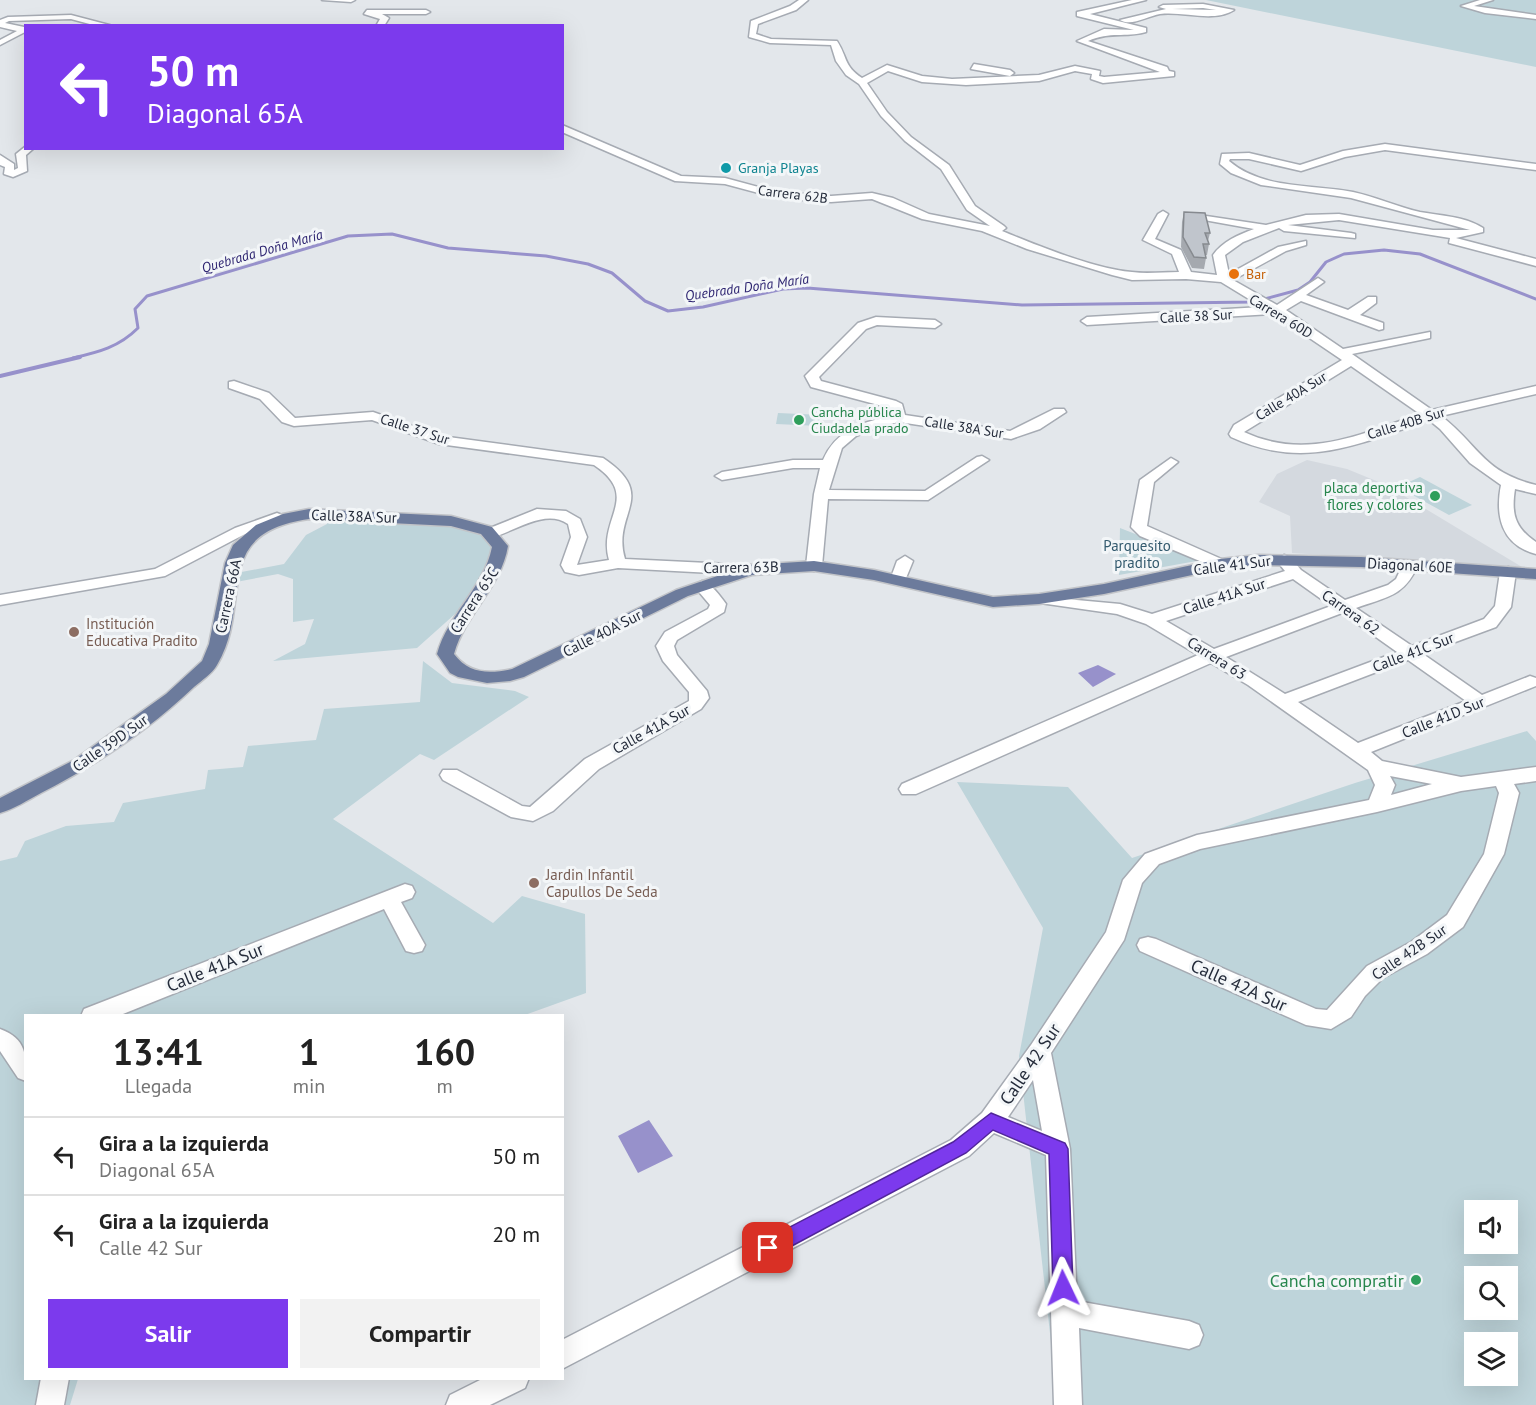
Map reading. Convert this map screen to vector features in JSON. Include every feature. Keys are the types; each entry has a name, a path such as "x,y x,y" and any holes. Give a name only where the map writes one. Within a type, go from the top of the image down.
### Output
{"main road":[{"name":"Calle 38A Sur","path":"288,517 331,513 452,521 475,525 490,533"},
{"name":"Carrera 66A","path":"209,664 218,644 238,548 261,528 288,517"},
{"name":"Carrera 65C","path":"453,667 445,657 444,648 454,628 484,588 501,553 500,545 490,533"},
{"name":"Calle 41 Sur","path":"1039,599 1104,589 1220,564 1290,566"},
{"name":"Diagonal 60E","path":"1290,566 1410,565 1536,573"},
{"name":"Carrera 63B","path":"750,570 814,566 898,580 993,602 1039,599"},
{"name":"Calle 40A Sur","path":"453,667 467,674 492,680 518,674 594,635 702,586 750,570"},
{"name":"Calle 39D Sur","path":"0,806 90,759 172,698 209,664"}],"street":[{"path":"326,0 351,0"},
{"name":"Carrera 60D","path":"804,0 793,8 754,23 752,35 770,41 834,43 838,49 839,59 849,73 862,82 868,94 879,103 884,114 900,132 945,167 971,208 1000,228 1012,241"},
{"path":"862,82 886,69 921,79 963,83 1042,78 1079,67 1096,72 1094,77 1103,80 1171,74 1134,58 1082,43 1082,40 1104,31 1132,33 1143,30 1080,14 1142,0"},
{"path":"1489,0 1465,6 1494,13 1536,17"},
{"path":"416,3 423,5 429,21"},
{"path":"1086,16 1132,20 1160,12 1205,15 1230,10 1203,6 1163,7"},
{"path":"381,24 385,18 367,12 426,12"},
{"path":"0,43 21,32 21,29 2,24 1,22 8,19 70,17 100,24"},
{"path":"1520,24 1536,23"},
{"path":"974,67 1042,78"},
{"name":"Carrera 62B","path":"564,129 679,179 724,181 788,196 831,200 872,196"},
{"path":"1302,243 1288,246 1241,275 1224,279 1220,255 1223,250 1271,226 1331,216 1411,230 1462,235 1479,230 1464,224 1404,211 1349,195 1273,184 1232,168 1226,164 1225,158 1245,155 1301,168 1343,154 1385,147 1536,167"},
{"path":"0,158 3,163 10,166 8,172 13,174 23,169 21,154 26,150"},
{"name":"Carrera 60D","path":"872,196 889,200 926,217 985,228 1012,241 1112,272 1132,276 1186,275 1224,279 1415,403 1445,426 1475,460 1509,483 1536,490"},
{"path":"1163,214 1149,240 1177,252 1186,275"},
{"path":"1197,216 1351,236"},
{"path":"1411,230 1536,263"},
{"path":"1273,309 1318,282"},
{"name":"Calle 38 Sur","path":"1087,321 1273,309 1302,297 1347,314"},
{"path":"1347,314 1354,313 1372,300"},
{"path":"1347,314 1379,327"},
{"path":"814,566 820,494 828,464 836,446 851,434 877,423 899,418 897,407 891,404 816,384 812,376 862,326 876,321 935,324"},
{"name":"Calle 40A Sur","path":"1275,450 1247,441 1236,434 1239,428 1344,357 1426,335"},
{"name":"Calle 37 Sur","path":"234,385 259,392 275,403 288,420 294,422 374,416 439,440 537,451 598,461 613,469 622,479 625,488 623,510 614,550 618,563"},
{"name":"Calle 40B Sur","path":"1275,450 1328,446 1428,415 1524,390 1536,390"},
{"name":"Calle 38A Sur","path":"899,418 1011,435 1035,426 1059,412"},
{"path":"820,494 916,498 928,496 982,460"},
{"path":"1172,462 1147,480 1139,527 1145,533 1220,564"},
{"path":"722,476 793,464 828,464"},
{"path":"1509,483 1503,508 1505,521 1512,531 1536,549"},
{"name":"Carrera 63B","path":"490,533 510,527 537,514 560,515 571,519 579,537 569,565 571,568 579,570 618,563 750,570"},
{"name":"Calle 38A Sur","path":"0,600 70,586 159,573 240,531 288,517"},
{"path":"898,580 905,561"},
{"path":"909,789 1178,669 1394,588 1403,581 1410,565"},
{"name":"Carrera 62","path":"1290,566 1345,608 1480,702"},
{"name":"Calle 41A Sur","path":"1152,620 1290,566"},
{"name":"Calle 41C Sur","path":"1284,701 1490,623 1503,608 1508,572"},
{"name":"Calle 41A Sur","path":"450,775 518,812 533,814 546,806 592,764 695,705 700,698 698,691 669,657 665,646 672,636 716,612 718,604 702,586"},
{"name":"Carrera 63","path":"1039,599 1120,609 1152,620 1215,656 1376,766 1461,784 1536,774"},
{"name":"Calle 41D Sur","path":"1356,751 1530,682"},
{"path":"1376,766 1385,785 1377,805"},
{"name":"Calle 42B Sur","path":"1331,1020 1343,1010 1357,990 1375,972 1419,948 1455,921 1494,854 1509,793 1502,777"},
{"name":"Calle 42 Sur","path":"564,1354 960,1148 991,1121 1039,1052 1116,934 1133,880 1152,859 1197,842 1377,805 1461,784"},
{"name":"Calle 41A Sur","path":"97,1014 397,895 414,945"},
{"name":"Calle 42A Sur","path":"1148,945 1314,1018 1331,1020"},
{"path":"12,1042 24,1067"},
{"path":"1039,1052 1059,1149 1068,1405"},
{"path":"991,1121 1059,1149"},
{"path":"1064,1312 1189,1335"},
{"path":"50,1405 55,1380"},
{"path":"460,1405 511,1380"}],"shaded area":[{"path":"1307,460 1347,469 1386,485 1522,567 1292,553 1290,516 1259,502 1277,474"},
{"path":"1098,665 1116,674 1093,687 1078,673"},
{"path":"649,1120 673,1156 638,1173 618,1136"}],"green space":[{"path":"1206,0 1536,0 1536,67"},
{"name":"Cancha pública Ciudadela prado","path":"778,413 822,415 820,426 776,424"},
{"name":"placa deportiva flores y colores","path":"1420,477 1472,505 1449,515 1398,487"},
{"path":"331,516 472,529 493,544 490,570 464,606 417,648 273,661 305,644 314,619 293,622 293,579 278,574 236,582 236,573 284,564 306,535 327,524"},
{"name":"Parquesito pradito","path":"1120,528 1202,560 1119,575"},
{"path":"423,661 452,683 515,691 529,697 434,760 420,754 333,819 493,923 522,896 585,914 586,993 528,1014 24,1014 24,1380 78,1380 70,1405 0,1405 0,861 17,857 25,841 66,826 114,822 123,803 205,789 208,770 243,767 248,746 316,740 324,709 420,702"},
{"path":"1527,731 1536,741 1536,1405 1058,1405 1019,1056 1043,928 957,782 1068,787 1132,858 1355,783"}],"building":[{"path":"1184,212 1205,213 1210,233 1205,233 1209,244 1203,244 1206,258 1194,257 1183,237"}],"waterway":[{"name":"Quebrada Doña María","path":"73,358 108,348 131,334 138,328 135,309 147,296 348,236 392,234 448,248 546,256 588,264 612,273 645,301 668,311 703,307 783,289 807,288 1022,305 1253,302 1298,290 1310,282 1326,262 1344,254 1384,250 1420,254 1536,299"},
{"name":"Quebrada Doña María","path":"0,376 80,357"}],"place":[{"name":"Granja Playas","path":"726,168"},
{"name":"Bar","path":"1234,274"},
{"name":"Cancha pública Ciudadela prado","path":"799,420"},
{"name":"placa deportiva flores y colores","path":"1435,496"},
{"name":"Institución Educativa Pradito","path":"74,632"},
{"name":"Jardin Infantil Capullos De Seda","path":"534,883"},
{"name":"Cancha compratir","path":"1416,1280"}],"route":[{"path":"768,1248 960,1148 991,1121 1059,1149 1063,1288"}]}
